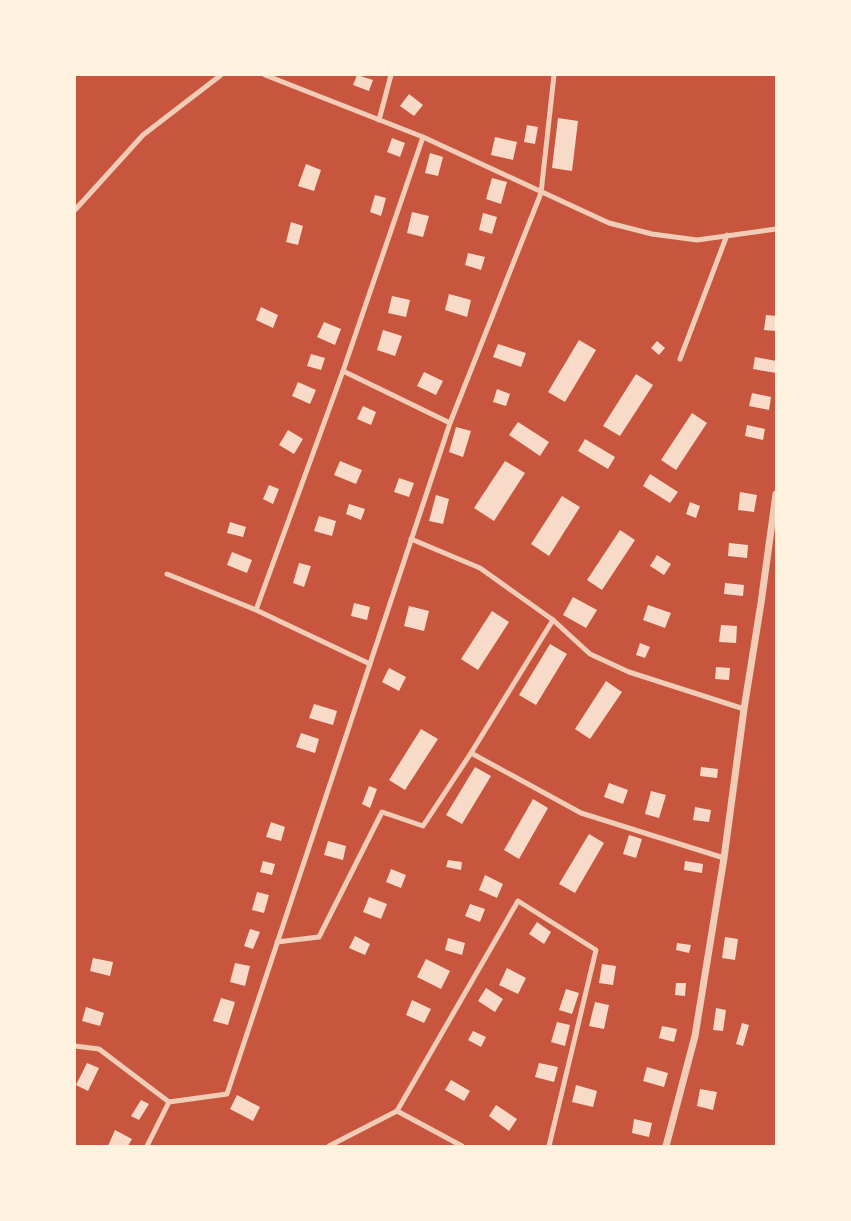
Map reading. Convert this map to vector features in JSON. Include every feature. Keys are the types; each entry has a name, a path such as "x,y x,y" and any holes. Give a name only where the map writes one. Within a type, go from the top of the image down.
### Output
{"street":[{"path":"75,210 142,135 221,75"},
{"path":"265,75 423,137 609,223 652,234 697,240 776,229"},
{"path":"379,120 391,75"},
{"path":"75,1046 99,1050 169,1102 226,1094 450,423 542,193 554,75"},
{"path":"256,610 342,371 423,137"},
{"path":"680,359 727,235"},
{"path":"342,371 450,423"},
{"path":"666,1146 695,1036 724,858 776,494"},
{"path":"411,539 480,568 553,620 590,654 629,672 744,709"},
{"path":"167,574 256,610 370,664"},
{"path":"277,942 319,937 382,812 423,826 471,753 553,620"},
{"path":"471,753 581,813 724,858"},
{"path":"330,1146 397,1111 518,902 596,950 549,1146"},
{"path":"147,1146 169,1102"},
{"path":"397,1111 462,1146"}],"building":[{"path":"357,75 373,80 369,91 353,85"},
{"path":"409,94 423,105 414,116 400,106"},
{"path":"558,118 578,121 572,171 552,168"},
{"path":"527,125 538,127 535,144 524,142"},
{"path":"495,137 517,142 513,160 491,155"},
{"path":"392,138 405,143 400,157 387,152"},
{"path":"430,153 443,157 438,176 425,173"},
{"path":"306,164 321,170 314,191 298,186"},
{"path":"492,178 507,182 501,204 486,199"},
{"path":"375,195 386,198 381,216 370,212"},
{"path":"412,212 429,216 423,237 407,233"},
{"path":"483,213 497,217 492,234 479,230"},
{"path":"291,222 303,226 298,245 286,242"},
{"path":"468,253 485,257 481,270 465,265"},
{"path":"449,294 471,300 467,317 445,310"},
{"path":"392,296 410,300 406,317 388,313"},
{"path":"261,307 278,315 273,328 256,320"},
{"path":"766,315 776,316 776,331 764,330"},
{"path":"324,322 341,329 335,345 317,337"},
{"path":"383,330 402,336 395,356 377,350"},
{"path":"579,340 596,350 565,402 548,392"},
{"path":"657,341 665,348 659,355 651,348"},
{"path":"498,344 526,353 521,367 493,357"},
{"path":"311,354 325,358 321,370 307,366"},
{"path":"755,357 776,361 776,373 753,369"},
{"path":"424,372 443,381 436,395 417,386"},
{"path":"636,374 653,385 620,436 603,426"},
{"path":"298,382 316,390 310,404 292,396"},
{"path":"497,389 510,394 506,406 493,402"},
{"path":"752,393 771,397 769,410 749,406"},
{"path":"363,406 376,412 371,425 357,419"},
{"path":"692,413 707,423 676,470 661,460"},
{"path":"518,422 549,442 540,456 509,435"},
{"path":"747,425 765,429 763,440 745,436"},
{"path":"456,427 471,431 463,457 449,452"},
{"path":"288,430 303,439 294,454 279,445"},
{"path":"585,439 615,457 608,469 578,451"},
{"path":"340,461 362,470 356,484 334,475"},
{"path":"505,461 525,473 494,521 474,508"},
{"path":"650,474 678,492 670,503 643,486"},
{"path":"399,478 414,483 409,497 394,492"},
{"path":"269,485 279,489 273,504 263,499"},
{"path":"740,492 757,495 754,512 738,510"},
{"path":"436,495 449,499 443,524 429,521"},
{"path":"562,496 580,507 549,556 531,544"},
{"path":"690,502 700,506 696,518 686,514"},
{"path":"349,504 365,509 361,520 346,514"},
{"path":"319,516 336,521 332,536 314,531"},
{"path":"230,522 246,527 243,537 227,533"},
{"path":"620,530 635,540 602,590 587,580"},
{"path":"729,543 748,545 747,558 728,556"},
{"path":"232,552 252,560 247,573 227,565"},
{"path":"657,555 671,564 664,575 650,566"},
{"path":"299,563 311,566 304,587 293,583"},
{"path":"725,583 744,585 743,596 724,594"},
{"path":"573,597 597,610 586,628 563,615"},
{"path":"354,603 370,607 367,620 351,616"},
{"path":"648,605 671,613 665,628 643,620"},
{"path":"409,606 429,611 424,631 404,626"},
{"path":"492,611 509,622 478,670 461,659"},
{"path":"721,625 737,626 736,643 719,642"},
{"path":"640,643 650,647 645,658 636,655"},
{"path":"550,644 567,654 536,705 519,695"},
{"path":"716,667 730,668 729,680 715,679"},
{"path":"389,668 406,677 399,691 382,682"},
{"path":"606,681 622,692 590,739 575,729"},
{"path":"314,704 337,711 333,725 309,718"},
{"path":"421,729 438,739 405,790 389,780"},
{"path":"301,733 319,739 315,753 296,747"},
{"path":"475,767 491,776 462,824 446,815"},
{"path":"701,767 718,769 717,778 700,776"},
{"path":"609,783 628,790 623,804 604,797"},
{"path":"369,786 377,789 370,808 362,804"},
{"path":"651,791 666,795 659,818 645,814"},
{"path":"533,799 548,808 519,859 504,850"},
{"path":"695,807 711,810 709,822 693,820"},
{"path":"271,822 285,827 281,841 266,837"},
{"path":"589,834 604,843 575,893 559,884"},
{"path":"629,835 642,839 636,858 623,854"},
{"path":"328,841 346,846 343,860 324,855"},
{"path":"448,860 462,862 461,870 446,867"},
{"path":"263,861 275,864 272,875 260,872"},
{"path":"685,861 703,864 702,873 684,870"},
{"path":"391,869 406,875 401,888 386,882"},
{"path":"485,875 503,884 497,898 479,890"},
{"path":"257,892 269,895 264,913 252,910"},
{"path":"369,897 387,904 381,919 363,912"},
{"path":"470,904 485,909 480,922 465,916"},
{"path":"537,922 551,932 544,944 529,934"},
{"path":"250,929 260,932 253,949 244,946"},
{"path":"355,936 370,944 365,955 349,948"},
{"path":"725,937 738,939 735,960 722,958"},
{"path":"448,938 465,943 462,955 445,950"},
{"path":"677,943 691,945 689,953 676,950"},
{"path":"93,958 113,962 110,976 90,971"},
{"path":"426,959 450,971 441,989 417,977"},
{"path":"235,963 250,966 245,986 230,982"},
{"path":"602,964 616,966 613,985 599,983"},
{"path":"507,968 526,978 518,994 499,985"},
{"path":"676,983 686,983 685,996 675,995"},
{"path":"486,988 503,999 495,1012 478,1001"},
{"path":"566,989 579,993 572,1014 559,1010"},
{"path":"221,998 235,1002 228,1025 213,1021"},
{"path":"412,1000 431,1009 424,1023 406,1015"},
{"path":"595,1002 609,1005 604,1029 589,1026"},
{"path":"86,1007 104,1013 100,1026 82,1021"},
{"path":"716,1008 726,1010 723,1031 713,1030"},
{"path":"557,1022 570,1025 565,1046 551,1042"},
{"path":"742,1023 749,1025 743,1046 736,1044"},
{"path":"662,1026 677,1029 674,1042 659,1038"},
{"path":"473,1031 486,1037 481,1047 468,1040"},
{"path":"87,1063 99,1068 88,1091 76,1085"},
{"path":"539,1063 558,1067 554,1082 535,1077"},
{"path":"647,1067 668,1073 664,1087 643,1081"},
{"path":"451,1080 470,1091 464,1101 445,1090"},
{"path":"576,1085 597,1091 593,1107 572,1102"},
{"path":"700,1089 717,1092 713,1110 697,1106"},
{"path":"237,1095 260,1107 253,1121 230,1109"},
{"path":"141,1100 149,1104 139,1120 131,1116"},
{"path":"496,1105 517,1119 509,1131 489,1116"},
{"path":"634,1119 652,1123 649,1137 632,1133"},
{"path":"115,1130 132,1139 128,1146 108,1146"}]}
